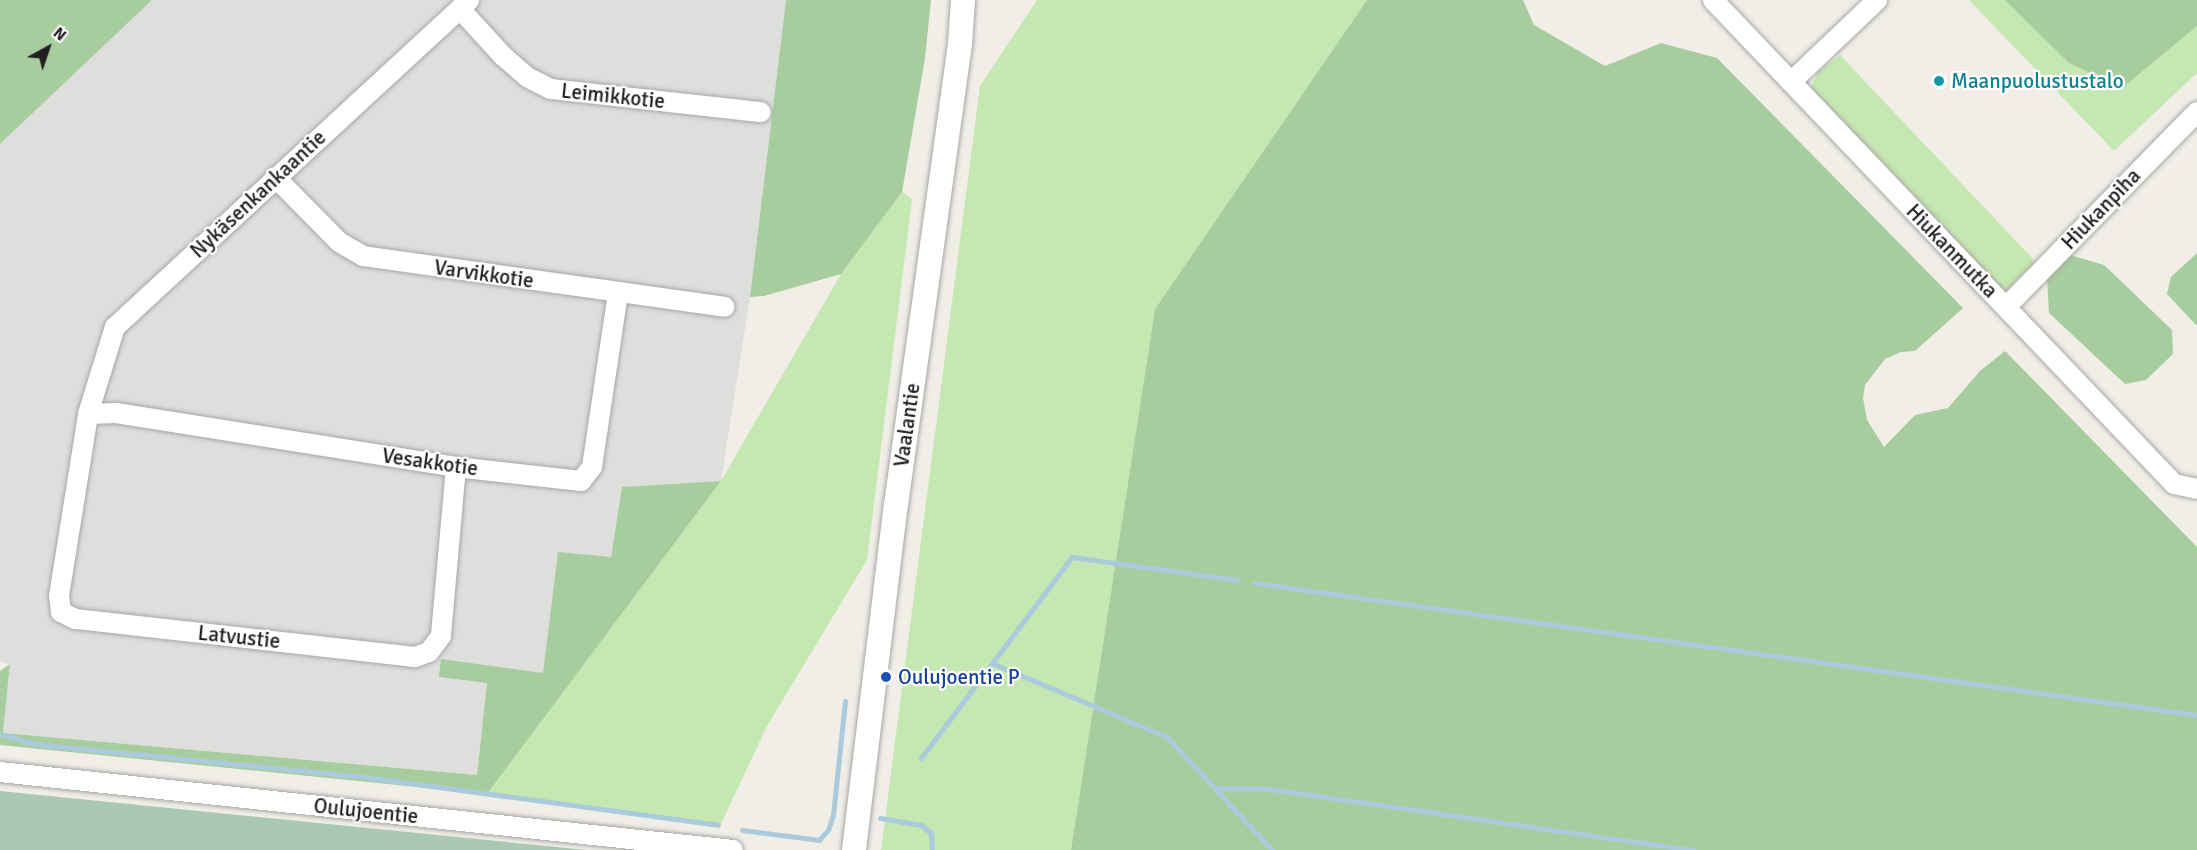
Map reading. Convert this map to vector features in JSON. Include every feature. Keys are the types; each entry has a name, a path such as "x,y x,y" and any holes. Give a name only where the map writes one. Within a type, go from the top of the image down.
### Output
{"street":[{"name":"Vaalantie","path":"854,850 896,505 960,44 963,0"},
{"name":"Hiukanmutka","path":"1713,0 2174,484 2197,489"},
{"path":"1791,82 1877,0"},
{"name":"Leimikkotie","path":"465,4 511,63 527,77 551,89 761,112"},
{"name":"Nykäsenkankaantie","path":"88,414 115,327 465,4"},
{"name":"Hiukanpiha","path":"2006,307 2197,112"},
{"name":"Varvikkotie","path":"275,177 339,242 363,256 724,307"},
{"name":"Vesakkotie","path":"88,414 116,413 456,467 582,481 592,467 618,293"},
{"name":"Latvustie","path":"88,414 59,596 61,612 75,619 415,657 429,652 441,636 456,467"},
{"name":"Oulujoentie","path":"0,772 733,850"}],"shaded area":[{"path":"152,0 786,0 750,297 721,481 622,487 611,558 558,553 544,673 439,677 487,683 477,775 3,733 10,664 0,661 0,144"}],"green space":[{"path":"0,0 152,0 0,144"},
{"path":"786,0 931,0 925,58 902,192 841,274 764,296 750,297"},
{"path":"1037,0 1367,0 1155,309 1071,850 881,850 980,86"},
{"path":"1367,0 1523,0 1534,25 1605,66 1661,43 1717,58 1963,308 1915,351 1901,352 1885,359 1865,385 1863,398 1867,420 1884,447 1915,415 1948,408 1980,371 2005,351 2197,547 2197,850 1071,850 1155,309"},
{"path":"1969,0 2197,0 2197,73 2114,151"},
{"path":"2005,0 2197,0 2197,26 2122,88 2069,63"},
{"path":"1840,55 2032,258 2034,265 2013,290 2004,292 1810,90 1818,72"},
{"path":"902,192 912,199 867,560 767,726 719,828 487,794 721,481 841,274"},
{"path":"2197,253 2197,326 2167,294 2171,277"},
{"path":"2070,255 2104,265 2172,330 2173,354 2146,380 2125,384 2049,313 2047,279"},
{"path":"721,481 487,794 0,745 0,671 10,664 3,733 477,775 487,683 439,677 441,659 543,673 558,552 611,557 622,487"},
{"path":"0,791 467,838 586,850 0,850"}],"waterway":[{"path":"921,758 1072,557 1237,580"},
{"path":"1255,583 2197,715"},
{"path":"994,664 1167,737 1272,850"},
{"path":"742,830 819,840 828,830 833,815 845,701"},
{"path":"0,734 35,744 357,776 718,825"},
{"path":"1215,788 1269,789 1694,850"},
{"path":"880,818 921,825 931,833 932,850"}],"place":[{"name":"Maanpuolustustalo","path":"1939,81"},
{"name":"Oulujoentie P","path":"886,677"}]}
